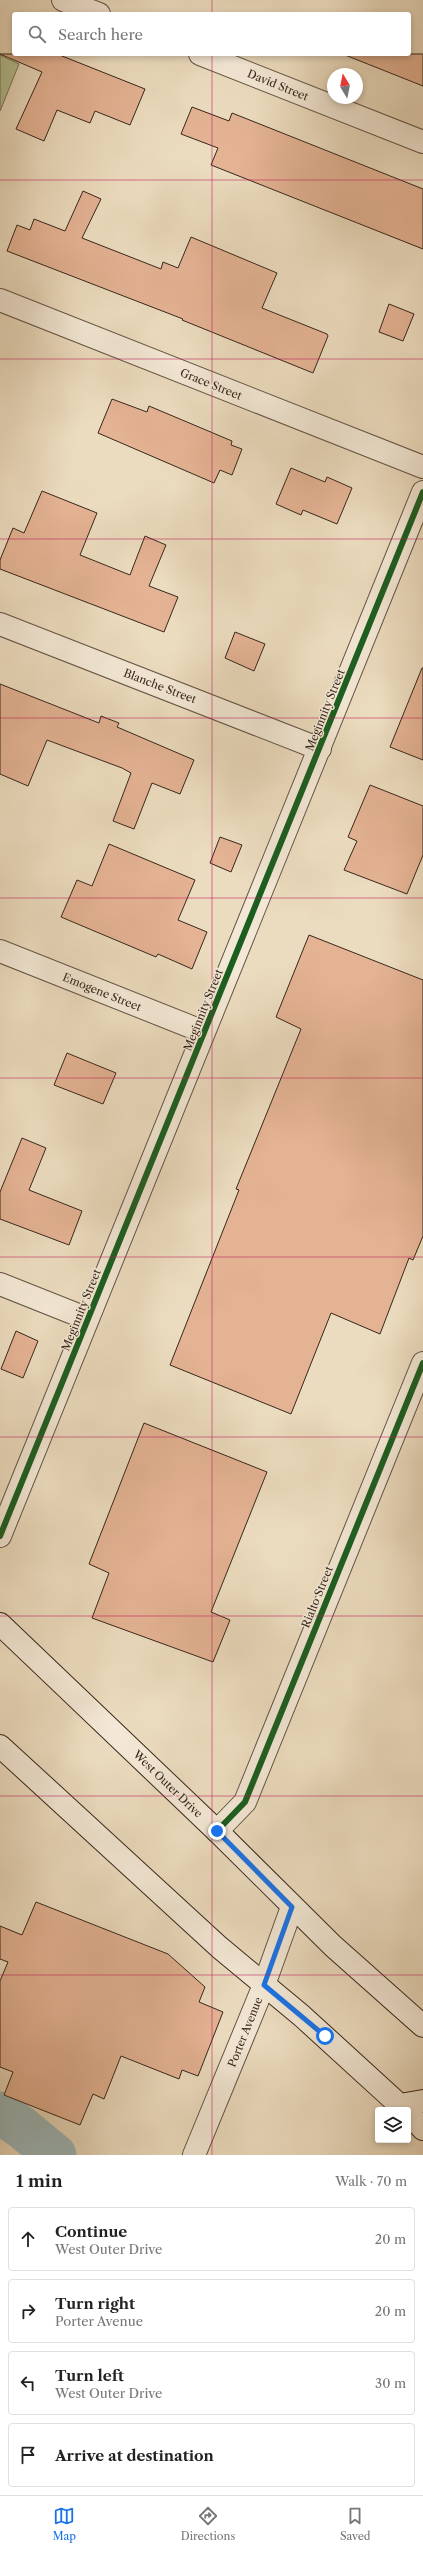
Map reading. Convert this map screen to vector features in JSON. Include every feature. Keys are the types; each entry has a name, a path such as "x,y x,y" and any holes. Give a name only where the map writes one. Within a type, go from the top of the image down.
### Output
{"street":[{"path":"63,0 94,12"},
{"name":"David Street","path":"205,56 423,142"},
{"name":"Grace Street","path":"0,300 423,467"},
{"name":"Meginnity Street","path":"0,1536 423,492"},
{"name":"Blanche Street","path":"0,624 320,749"},
{"name":"Emogene Street","path":"0,951 204,1032"},
{"path":"0,1284 88,1319"},
{"name":"Rialto Street","path":"217,1831 245,1802 423,1363"},
{"name":"West Outer Drive","path":"0,1624 217,1831 292,1907 423,2026"},
{"path":"0,1746 219,1947 302,2016 401,2107"},
{"name":"Porter Avenue","path":"194,2155 264,1985 292,1907"},
{"path":"410,2107 423,2101"},
{"path":"411,2117 423,2129"}],"green space":[{"path":"0,55 19,64 0,111"}],"building":[{"path":"0,54 12,54 12,56 62,56 145,89 130,125 95,111 90,123 57,110 44,141 16,129 42,72"},
{"path":"411,54 423,54 423,86 348,56 411,56"},
{"path":"192,107 229,121 232,113 423,189 423,249 211,165 218,148 181,134"},
{"path":"83,191 101,199 82,238 161,269 163,262 178,268 191,237 277,273 262,308 327,334 328,336 313,373 182,320 183,319 7,251 17,225 30,230 34,219 65,231"},
{"path":"389,304 414,314 403,341 379,332"},
{"path":"112,399 147,412 149,406 232,441 231,445 242,449 232,475 220,470 214,483 98,433"},
{"path":"291,468 325,482 327,477 352,488 337,524 303,510 301,515 276,504"},
{"path":"42,491 97,513 80,555 130,575 145,536 166,545 149,586 178,597 164,632 0,569 0,560 13,528 24,533"},
{"path":"235,632 265,644 254,671 225,658"},
{"path":"423,668 423,760 390,747"},
{"path":"0,684 99,723 101,716 119,723 117,727 194,760 180,794 152,783 134,829 113,821 131,773 122,768 47,740 28,786 0,774"},
{"path":"370,785 423,806 423,855 407,894 344,870 357,841 348,837"},
{"path":"220,837 242,845 231,872 210,863"},
{"path":"109,844 195,880 178,920 207,932 192,969 158,954 156,957 61,917 77,880 92,886"},
{"path":"309,935 423,980 423,1236 413,1260 409,1258 380,1334 331,1313 291,1414 170,1365 239,1190 236,1189 301,1029 276,1017"},
{"path":"67,1053 116,1073 103,1104 54,1085"},
{"path":"22,1138 46,1148 29,1190 82,1211 69,1245 0,1219 0,1192"},
{"path":"16,1331 38,1341 23,1378 1,1369"},
{"path":"144,1423 267,1472 211,1612 230,1620 213,1662 92,1618 109,1573 89,1564"},
{"path":"36,1902 168,1954 205,1987 199,2002 223,2012 198,2076 182,2070 179,2079 121,2056 104,2099 93,2094 80,2125 4,2095 13,2072 0,2067 0,1981 8,1962 0,1959 0,1926 22,1935"}],"waterway":[{"path":"0,2113 21,2127 55,2155"}],"cycle path":[{"path":"0,1536 423,492"},
{"path":"217,1831 245,1802 423,1363"}],"route":[{"path":"217,1831 292,1907 264,1985 325,2036"}]}
